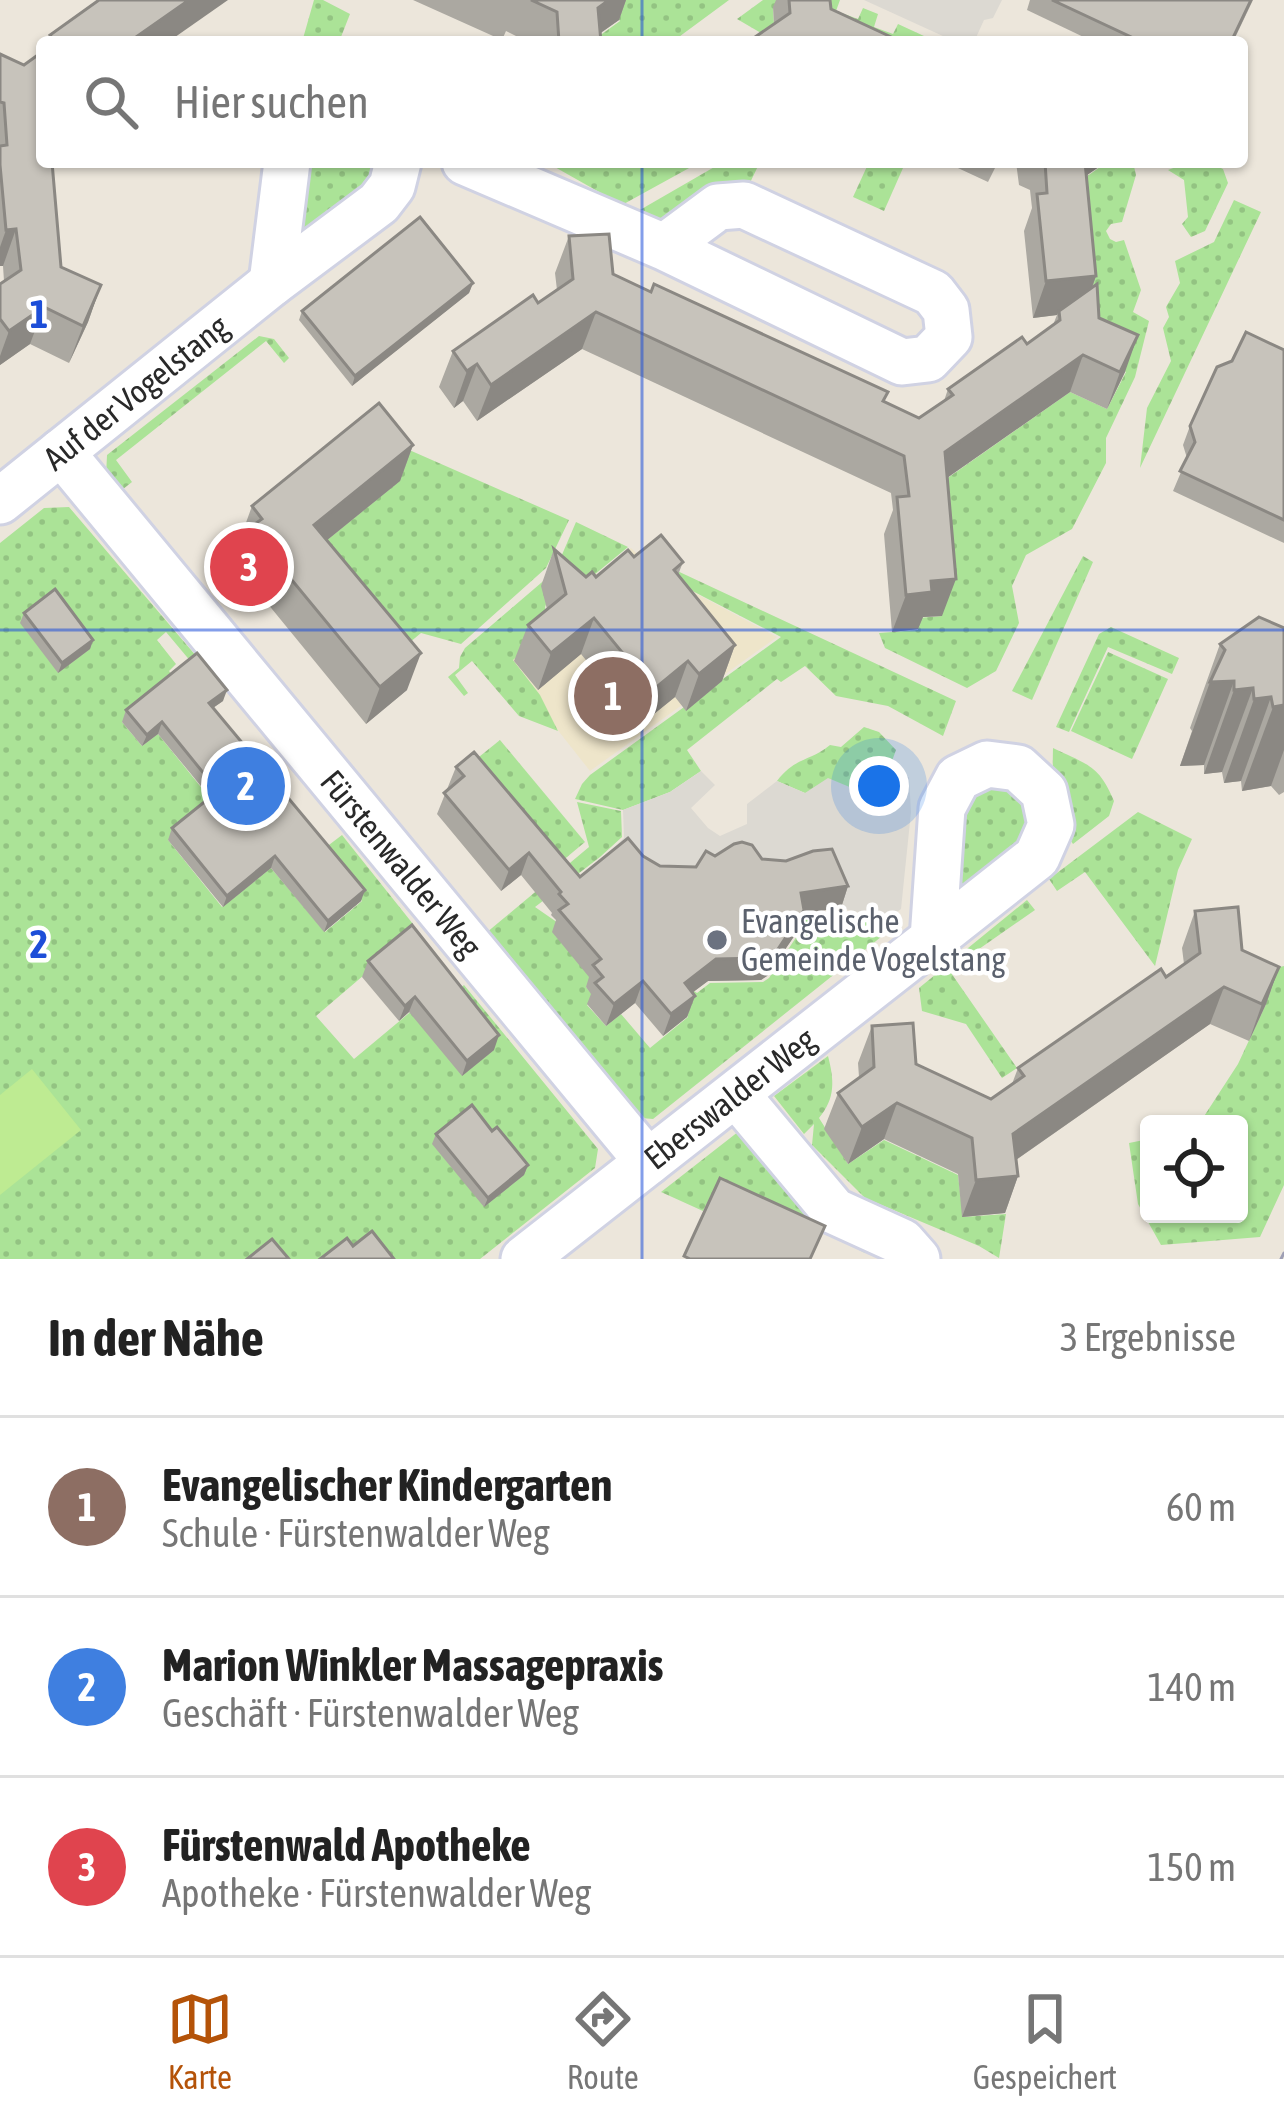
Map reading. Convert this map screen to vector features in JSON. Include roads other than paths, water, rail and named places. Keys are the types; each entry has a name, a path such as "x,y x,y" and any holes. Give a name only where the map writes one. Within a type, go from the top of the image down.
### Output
{"street":[{"path":"272,284 286,168"},
{"name":"Auf der Vogelstang","path":"0,501 379,203 395,174 429,168"},
{"name":"Auf der Vogelstang","path":"477,168 664,247 902,362 928,358 949,338 946,310 933,293 744,205 718,207 664,247"},
{"name":"Fürstenwalder Weg","path":"61,452 648,1162"},
{"name":"Eberswalder Weg","path":"524,1259 933,939"},
{"path":"736,1094 834,1211 902,1242 917,1259"}],"tram line":[{"path":"1281,1259 1284,1253"}],"place":[{"name":"Fürstenwald Apotheke","path":"249,567"},
{"name":"Evangelischer Kindergarten","path":"613,696"},
{"name":"Marion Winkler Massagepraxis","path":"246,786"},
{"name":"Evangelische Gemeinde Vogelstang","path":"717,940"}]}
